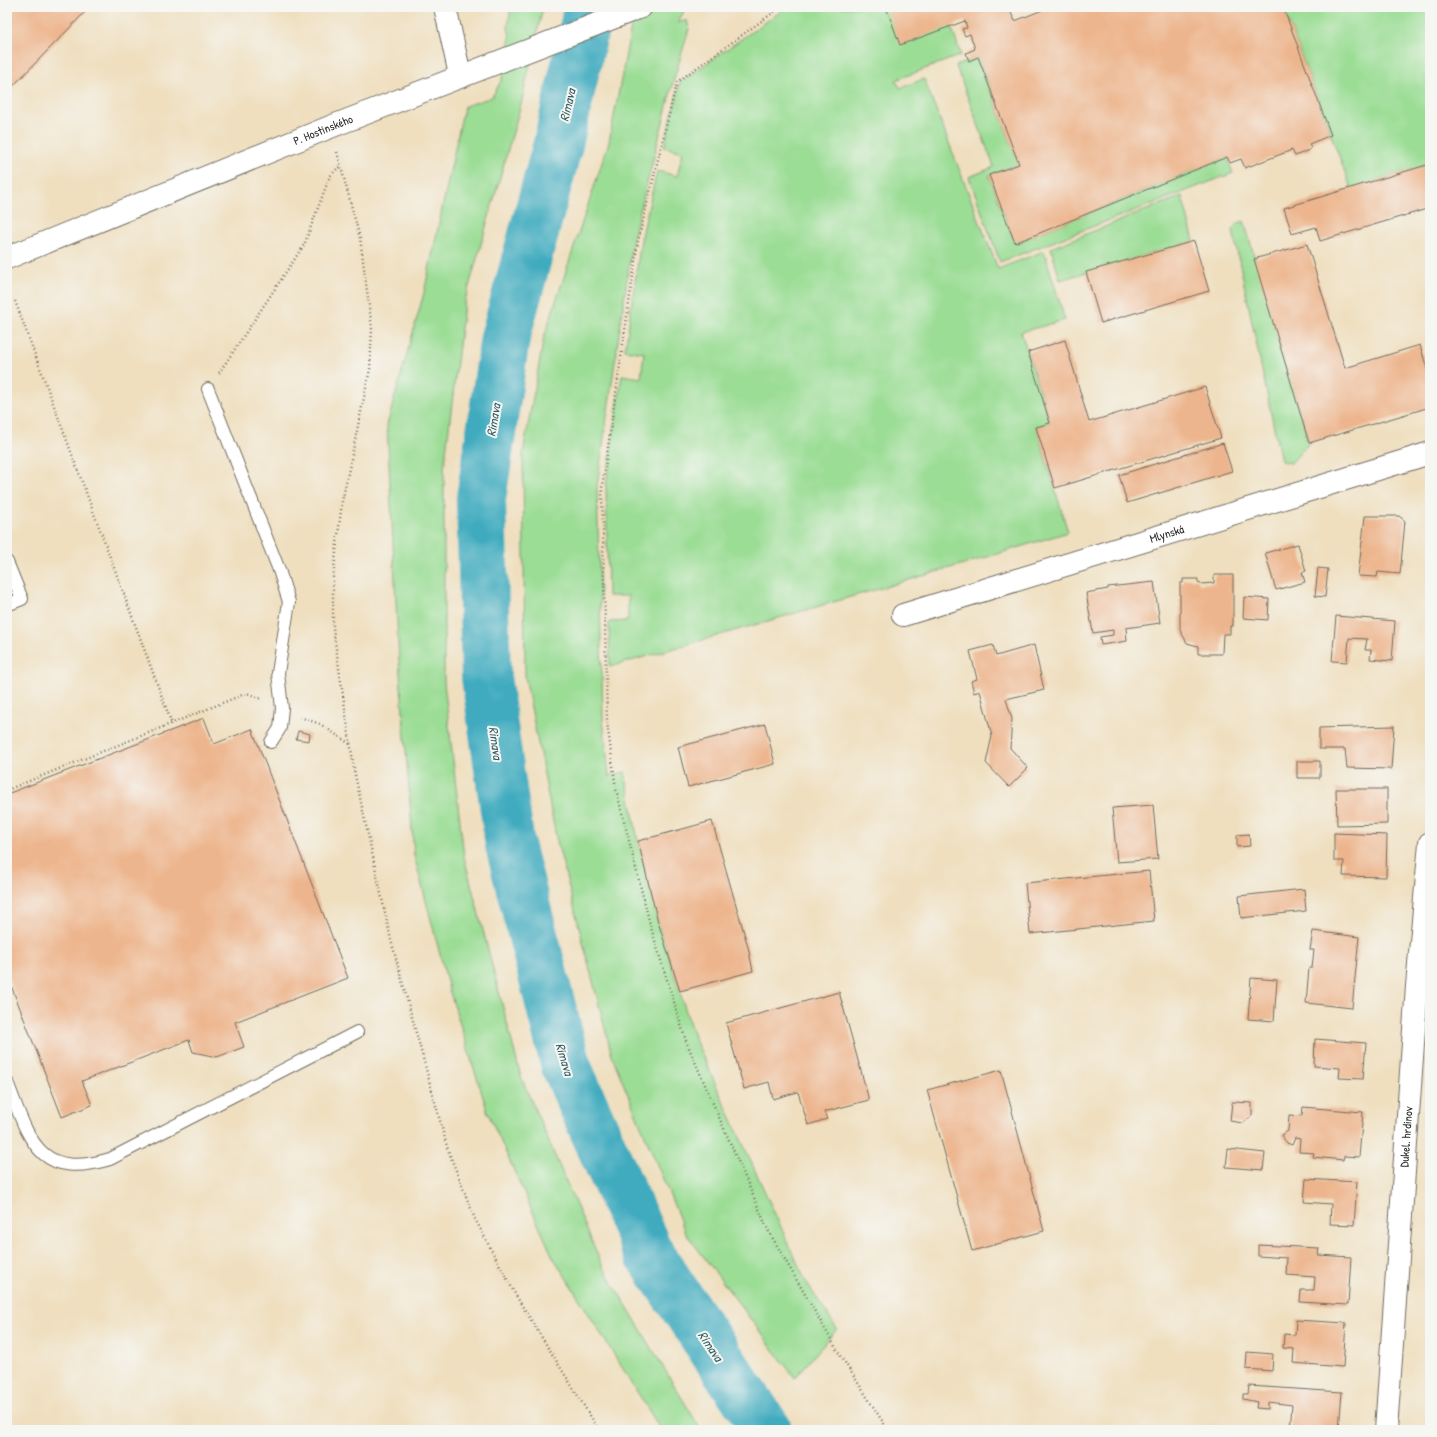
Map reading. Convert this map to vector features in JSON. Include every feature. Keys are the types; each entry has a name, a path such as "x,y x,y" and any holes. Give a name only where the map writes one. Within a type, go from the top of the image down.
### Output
{"street":[{"path":"445,7 460,75"},
{"name":"P. Hostinského","path":"7,258 330,126 641,7"},
{"name":"Mlynská","path":"903,615 1430,454"},
{"name":"Dukel. hrdinov","path":"1386,1430 1424,984 1430,843"}],"lane":[{"path":"208,389 279,570 289,602 278,673 282,708 280,728 271,742"},
{"path":"7,562 22,599 7,605"},
{"path":"7,1082 30,1139 40,1150 50,1158 63,1164 86,1165 110,1159 357,1032"}],"path":[{"path":"781,7 677,82 638,241 602,488 607,722 616,789 651,928 686,1041 768,1230 837,1350 888,1430"},
{"path":"330,126 360,238 372,328 370,369 342,502 333,577 333,628 355,775 391,940 448,1150 475,1219 515,1294 599,1430"},
{"path":"208,389 304,245 330,176 340,166"},
{"path":"15,301 172,724"},
{"path":"7,790 247,693 320,724 350,744"}],"green space":[{"path":"511,7 543,7 521,104 464,304 444,469 444,682 464,857 521,1077 602,1265 701,1430 661,1430 552,1255 488,1113 449,989 414,855 399,661 387,425 424,293 462,116 465,106 492,97 502,79 510,37 508,27"},
{"path":"635,7 686,7 678,23 687,20 689,29 674,79 633,238 597,486 603,718 609,776 625,772 638,841 658,922 694,1037 806,1282 837,1329 795,1378 685,1232 612,1056 556,837 525,676 523,453 544,337 609,142"},
{"path":"787,7 886,7 951,26 961,55 896,80 900,88 924,79 998,269 1044,251 1065,320 1021,332 1050,423 1036,427 1068,532 981,559 610,667 609,622 628,621 628,596 608,596 606,485 622,375 641,378 644,353 625,350 641,240 657,171 677,176 683,152 664,147 680,82"},
{"path":"1283,7 1430,7 1430,164 1351,188"},
{"path":"978,57 1019,164 989,175 1015,243 1227,157 1233,173 1000,262 969,177 994,167 956,66"},
{"path":"1182,196 1194,241 1060,280 1051,248"},
{"path":"1244,221 1309,443 1291,463 1281,461 1233,231 1236,224"}],"building":[{"path":"11,7 90,7 12,87 7,82 7,11"},
{"path":"886,7 1008,7 1015,21 1050,7 1283,7 1331,135 1309,144 1311,149 1295,156 1292,150 1245,168 1241,159 1230,163 1227,157 1015,243 989,175 1019,164 978,57 969,61 966,53 975,49 970,34 965,36 962,29 967,28 965,21 900,45"},
{"path":"1430,164 1430,208 1320,241 1316,227 1292,234 1284,208"},
{"path":"1194,241 1209,291 1101,323 1086,272"},
{"path":"1307,244 1345,368 1420,345 1430,379 1430,407 1309,443 1254,259"},
{"path":"1065,340 1089,422 1205,387 1221,438 1055,488 1036,427 1050,423 1028,352"},
{"path":"1223,443 1232,471 1127,503 1119,475"},
{"path":"1365,516 1399,516 1405,521 1400,574 1378,572 1377,577 1358,576"},
{"path":"1298,544 1306,571 1302,572 1305,582 1276,590 1265,553"},
{"path":"1318,568 1328,569 1325,597 1315,596"},
{"path":"1214,575 1233,575 1233,626 1230,626 1230,634 1223,634 1222,654 1198,654 1198,646 1187,643 1180,630 1180,583 1183,583 1183,579 1198,579 1198,583 1201,584 1214,583"},
{"path":"1154,582 1160,623 1126,628 1127,641 1101,645 1100,637 1113,635 1113,630 1093,633 1086,593 1108,589 1108,587"},
{"path":"1244,597 1269,599 1268,620 1243,618"},
{"path":"1336,616 1395,621 1392,661 1370,659 1371,650 1365,650 1367,639 1349,638 1347,662 1332,661"},
{"path":"993,645 996,656 1034,645 1044,690 1006,699 1012,719 1010,748 1028,768 1009,787 986,763 992,736 980,691 974,693 971,681 977,679 970,651"},
{"path":"204,718 214,744 252,729 348,978 235,1022 244,1047 217,1057 193,1052 189,1040 82,1081 92,1105 62,1117 7,975 7,794"},
{"path":"765,724 775,764 688,787 678,747"},
{"path":"1394,726 1391,769 1347,768 1345,749 1319,749 1319,728"},
{"path":"298,731 310,734 309,741 296,739"},
{"path":"1297,761 1320,761 1320,778 1297,778"},
{"path":"1336,789 1387,789 1387,824 1337,825"},
{"path":"1153,805 1158,859 1117,862 1112,808"},
{"path":"712,821 748,947 753,971 680,991 658,922 638,841"},
{"path":"1334,833 1387,835 1386,877 1343,876 1344,861 1334,861"},
{"path":"1249,834 1250,846 1237,847 1237,835"},
{"path":"1149,871 1154,921 1030,934 1025,883"},
{"path":"1304,889 1306,911 1241,918 1239,896"},
{"path":"1313,931 1359,937 1352,1008 1306,1003 1309,968 1312,968 1314,950 1310,950"},
{"path":"1251,978 1277,980 1274,1021 1248,1019"},
{"path":"839,992 869,1100 824,1112 827,1119 808,1125 798,1092 773,1099 769,1082 744,1089 726,1023"},
{"path":"1315,1039 1366,1043 1363,1079 1339,1078 1340,1068 1314,1066"},
{"path":"1001,1070 1044,1231 972,1251 927,1090"},
{"path":"1232,1102 1252,1103 1252,1116 1243,1123 1230,1121"},
{"path":"1303,1107 1363,1112 1359,1157 1344,1156 1343,1160 1313,1157 1314,1153 1299,1152 1300,1139 1295,1138 1292,1145 1287,1143 1281,1135 1288,1131 1289,1115 1302,1116"},
{"path":"1228,1149 1265,1153 1263,1170 1226,1167"},
{"path":"1306,1179 1357,1182 1354,1225 1330,1224 1331,1204 1304,1202"},
{"path":"1258,1245 1319,1248 1318,1255 1351,1257 1348,1305 1300,1302 1301,1290 1314,1290 1315,1277 1286,1275 1287,1258 1258,1256"},
{"path":"1296,1320 1346,1323 1343,1367 1293,1363 1294,1349 1283,1348 1284,1334 1295,1335"},
{"path":"1247,1352 1273,1354 1272,1371 1246,1369"},
{"path":"1249,1386 1342,1392 1339,1430 1290,1430 1292,1405 1268,1402 1268,1409 1256,1408 1257,1402 1243,1399 1243,1394 1248,1394"}],"waterway":[{"name":"Rimava","path":"589,7 558,144 505,338 481,499 486,677 510,845 566,1066 648,1252 767,1430"}]}
